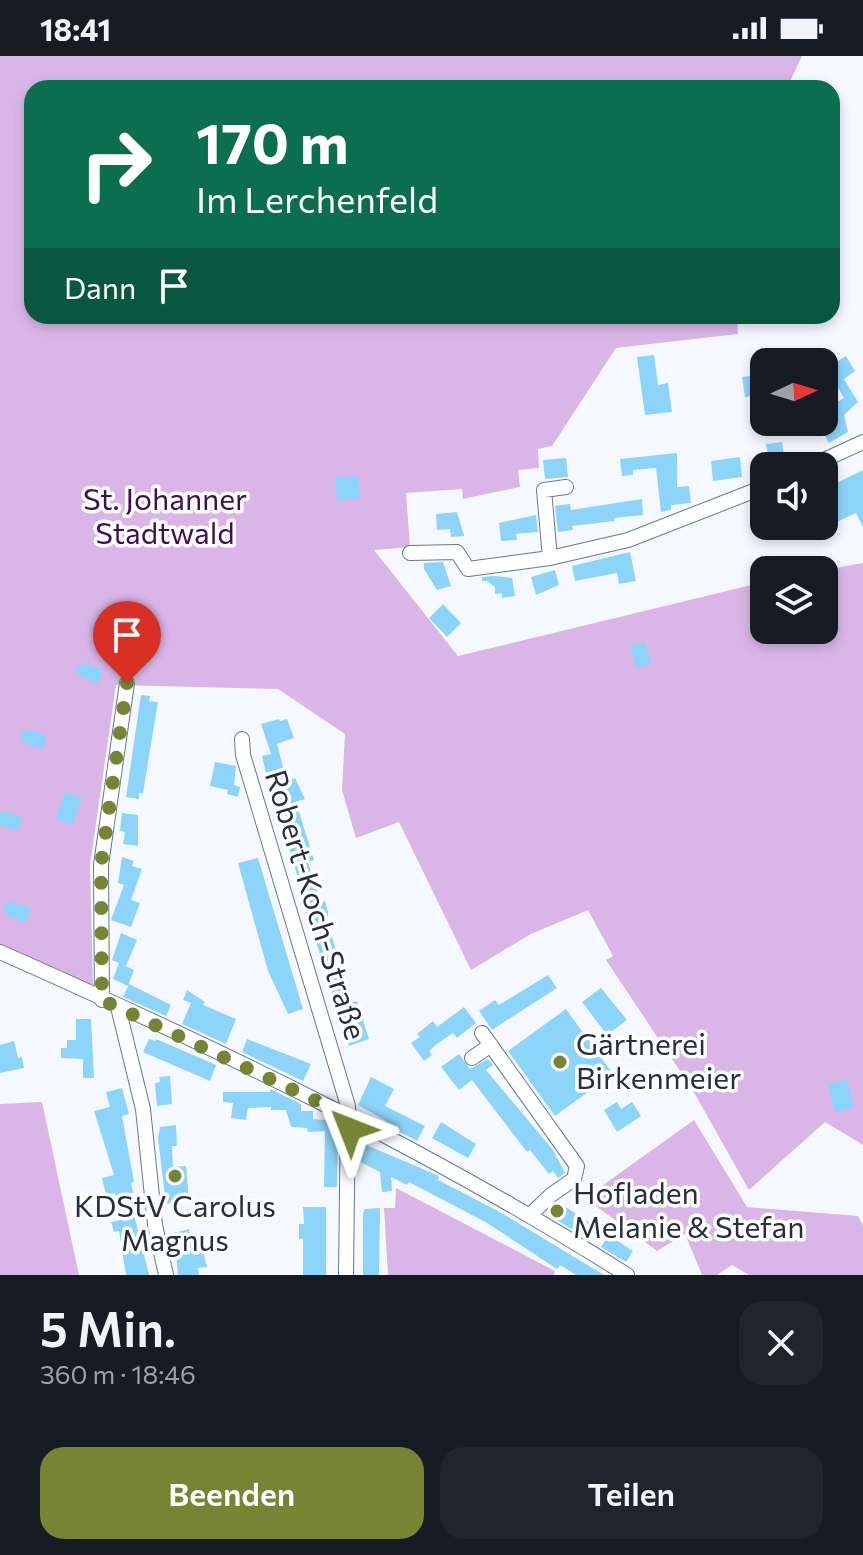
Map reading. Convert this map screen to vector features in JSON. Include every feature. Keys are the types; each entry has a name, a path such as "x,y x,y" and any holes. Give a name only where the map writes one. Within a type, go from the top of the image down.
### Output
{"street":[{"path":"838,454 863,442"},
{"path":"550,558 544,490 566,487"},
{"path":"410,553 457,552 468,569 550,558 632,539 750,493"},
{"path":"102,1000 101,865 127,683"},
{"name":"Robert-Koch-Straße","path":"242,739 243,755 350,1118 346,1275"},
{"path":"0,952 350,1118 531,1214 627,1275"},
{"path":"118,1007 143,1109 155,1225 166,1275"},
{"path":"472,1058 486,1039 577,1166 574,1179 531,1214"}],"green space":[{"name":"St. Johanner Stadtwald","path":"0,56 802,56 791,80 24,80 24,324 737,324 738,334 616,348 552,446 538,449 539,468 518,470 520,487 463,499 462,489 406,493 410,547 374,550 458,656 750,585 750,644 838,644 838,567 863,563 863,1145 825,1122 749,1190 692,1089 606,960 613,956 588,910 531,934 471,970 399,822 356,838 342,790 345,734 278,689 116,685 90,865 93,987 0,947"},
{"path":"42,1102 79,1275 0,1275 0,1104"},
{"path":"694,1120 747,1207 858,1216 863,1225 863,1275 749,1275 732,1265 717,1275 702,1275 685,1234 657,1251 585,1198"},
{"path":"396,1188 555,1271 554,1275 388,1275 384,1208 395,1208"}],"building":[{"path":"654,355 658,385 668,383 672,412 645,415 637,357"},
{"path":"846,356 855,371 844,379 858,402 844,415 848,432 829,443 825,436 838,436 838,402 844,398 838,388 838,361"},
{"path":"750,376 750,396 745,397 742,377"},
{"path":"782,442 784,452 767,452 766,444"},
{"path":"677,453 677,487 689,486 691,503 671,505 671,510 661,512 656,468 633,470 633,475 622,476 620,459"},
{"path":"740,457 742,477 713,481 711,461"},
{"path":"566,458 568,477 545,479 543,460"},
{"path":"863,470 863,527 856,513 838,521 838,482"},
{"path":"358,476 360,499 337,501 335,478"},
{"path":"642,499 643,515 572,526 573,530 558,532 555,506 570,504 571,510"},
{"path":"457,512 464,536 451,537 450,529 437,530 436,514"},
{"path":"536,515 538,532 516,534 517,540 501,541 499,523"},
{"path":"630,552 636,581 619,584 617,573 575,581 572,566"},
{"path":"443,562 451,586 437,590 424,569 424,563"},
{"path":"555,570 559,585 536,595 531,577"},
{"path":"482,577 512,578 515,596 502,598 502,593 495,594 495,587 482,581"},
{"path":"443,604 461,623 447,637 429,618"},
{"path":"645,642 651,664 636,668 630,646"},
{"path":"77,665 103,669 98,684 75,671"},
{"path":"141,695 150,696 149,701 158,702 143,793 139,793 139,799 126,797"},
{"path":"287,719 294,738 277,744 287,781 295,778 305,799 296,802 314,860 308,862 321,903 325,901 328,925 353,1002 357,1001 369,1039 349,1046 315,939 319,938 305,912 308,912 289,848 292,848 280,819 286,817 274,775 267,777 262,756 271,754 261,724"},
{"path":"30,730 47,736 43,750 26,744 20,738 22,732"},
{"path":"215,762 236,766 234,785 240,787 238,797 227,794 228,790 210,786"},
{"path":"65,792 82,798 73,825 56,819"},
{"path":"0,813 22,817 18,832 0,825"},
{"path":"122,813 138,815 138,846 123,844 125,832 120,831"},
{"path":"122,857 134,861 132,866 142,869 131,900 140,903 131,927 111,920 124,885 118,883"},
{"path":"258,858 303,1009 288,1014 268,971 238,863"},
{"path":"13,902 31,908 26,923 3,910 5,904"},
{"path":"121,933 137,940 126,966 112,960"},
{"path":"119,963 134,970 128,986 113,979"},
{"path":"548,975 557,988 492,1030 479,1011 495,1000 499,1005"},
{"path":"129,984 171,1005 166,1016 123,997"},
{"path":"601,988 627,1020 607,1035 582,1002"},
{"path":"187,990 205,1002 203,1005 236,1019 226,1044 182,1024 191,1003 183,1000"},
{"path":"464,1007 476,1023 457,1038 453,1033 437,1044 429,1051 432,1055 424,1061 411,1043 420,1037 417,1034 433,1021 437,1027"},
{"name":"Gärtnerei Birkenmeier","path":"566,1009 613,1074 555,1116 508,1051"},
{"path":"76,1019 91,1019 94,1078 83,1078 83,1059 61,1058 61,1048 67,1048 67,1040 76,1040"},
{"path":"149,1039 156,1039 216,1065 210,1081 143,1052"},
{"path":"247,1039 311,1064 303,1081 242,1052"},
{"path":"14,1041 24,1068 0,1073 0,1045"},
{"path":"459,1054 470,1069 488,1059 493,1065 486,1070 553,1150 565,1173 558,1178 553,1171 549,1174 530,1150 527,1152 472,1080 459,1090 441,1067"},
{"path":"170,1076 172,1104 157,1106 155,1083 160,1082 159,1077"},
{"path":"371,1077 394,1089 385,1106 425,1126 417,1141 384,1124 386,1121 358,1105"},
{"path":"847,1080 854,1108 835,1112 828,1085"},
{"path":"122,1088 129,1114 122,1116 134,1182 131,1183 133,1193 129,1194 149,1275 126,1275 119,1231 114,1232 111,1222 120,1220 115,1193 106,1195 102,1178 114,1175 94,1111 110,1107 106,1092"},
{"path":"270,1089 301,1104 301,1111 313,1111 313,1119 338,1124 337,1187 324,1187 325,1131 308,1132 307,1128 291,1127 286,1110 271,1110 271,1107 248,1108 246,1120 231,1118 233,1103 223,1102 223,1092 270,1092"},
{"path":"617,1102 621,1109 632,1102 641,1116 617,1132 604,1110"},
{"path":"441,1122 476,1144 468,1158 432,1138"},
{"path":"176,1125 177,1146 172,1146 173,1167 186,1166 189,1201 166,1204 158,1138 160,1127"},
{"path":"364,1144 439,1176 438,1180 498,1211 604,1275 576,1275 560,1265 557,1269 487,1223 409,1182 407,1185 391,1177 392,1191 382,1192 380,1172 357,1160"},
{"path":"558,1202 593,1225 585,1237 548,1215"},
{"path":"303,1207 326,1207 326,1275 303,1275 303,1239 299,1239 299,1224 304,1224"},
{"path":"380,1208 379,1275 363,1275 363,1213 365,1209"},
{"path":"189,1229 192,1248 202,1247 207,1267 198,1268 199,1275 178,1275 175,1246 171,1246 169,1234"},
{"path":"609,1235 633,1251 626,1262 601,1247"}],"place":[{"name":"Gärtnerei Birkenmeier","path":"560,1062"},
{"name":"KDStV Carolus Magnus","path":"175,1176"},
{"name":"Hofladen Melanie & Stefan","path":"557,1211"}],"route":[{"path":"127,683 101,865 102,1000 340,1112 350,1118 350,1129"}]}
